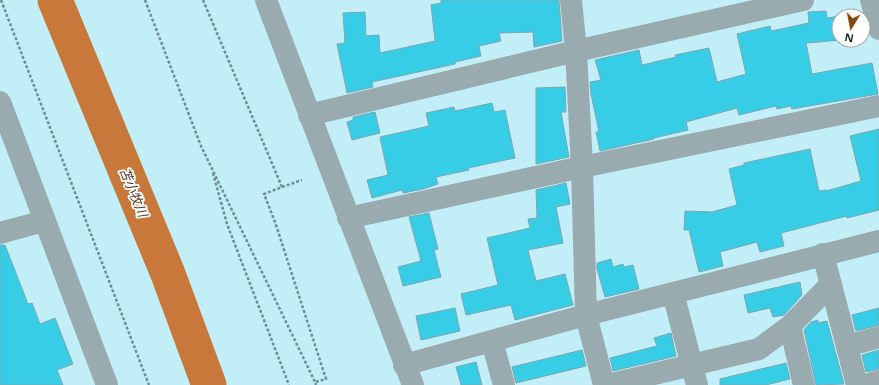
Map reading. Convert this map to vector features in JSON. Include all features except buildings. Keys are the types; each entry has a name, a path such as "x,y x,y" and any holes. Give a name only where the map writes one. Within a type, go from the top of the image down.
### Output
{"street":[{"path":"266,0 404,365 413,385"},
{"path":"571,0 576,51 582,167 586,315 604,385"},
{"path":"309,116 576,51 803,0"},
{"path":"871,0 879,29"},
{"path":"0,102 107,385"},
{"path":"348,218 582,167 879,106"},
{"path":"0,233 44,221"},
{"path":"404,365 586,315 879,241"},
{"path":"823,254 858,385"},
{"path":"608,385 694,375 759,349 790,326 831,284"},
{"path":"673,293 694,375"},
{"path":"790,326 799,384"},
{"path":"847,346 879,337"},
{"path":"492,341 504,385"},
{"path":"866,385 879,381"}],"path":[{"path":"1,0 149,385"},
{"path":"145,0 201,146 315,384 326,379 264,194 302,180"},
{"path":"202,0 282,188"},
{"path":"211,167 226,224 289,385"}],"waterway":[{"name":"苫小牧川","path":"55,0 168,274 209,385"}]}
